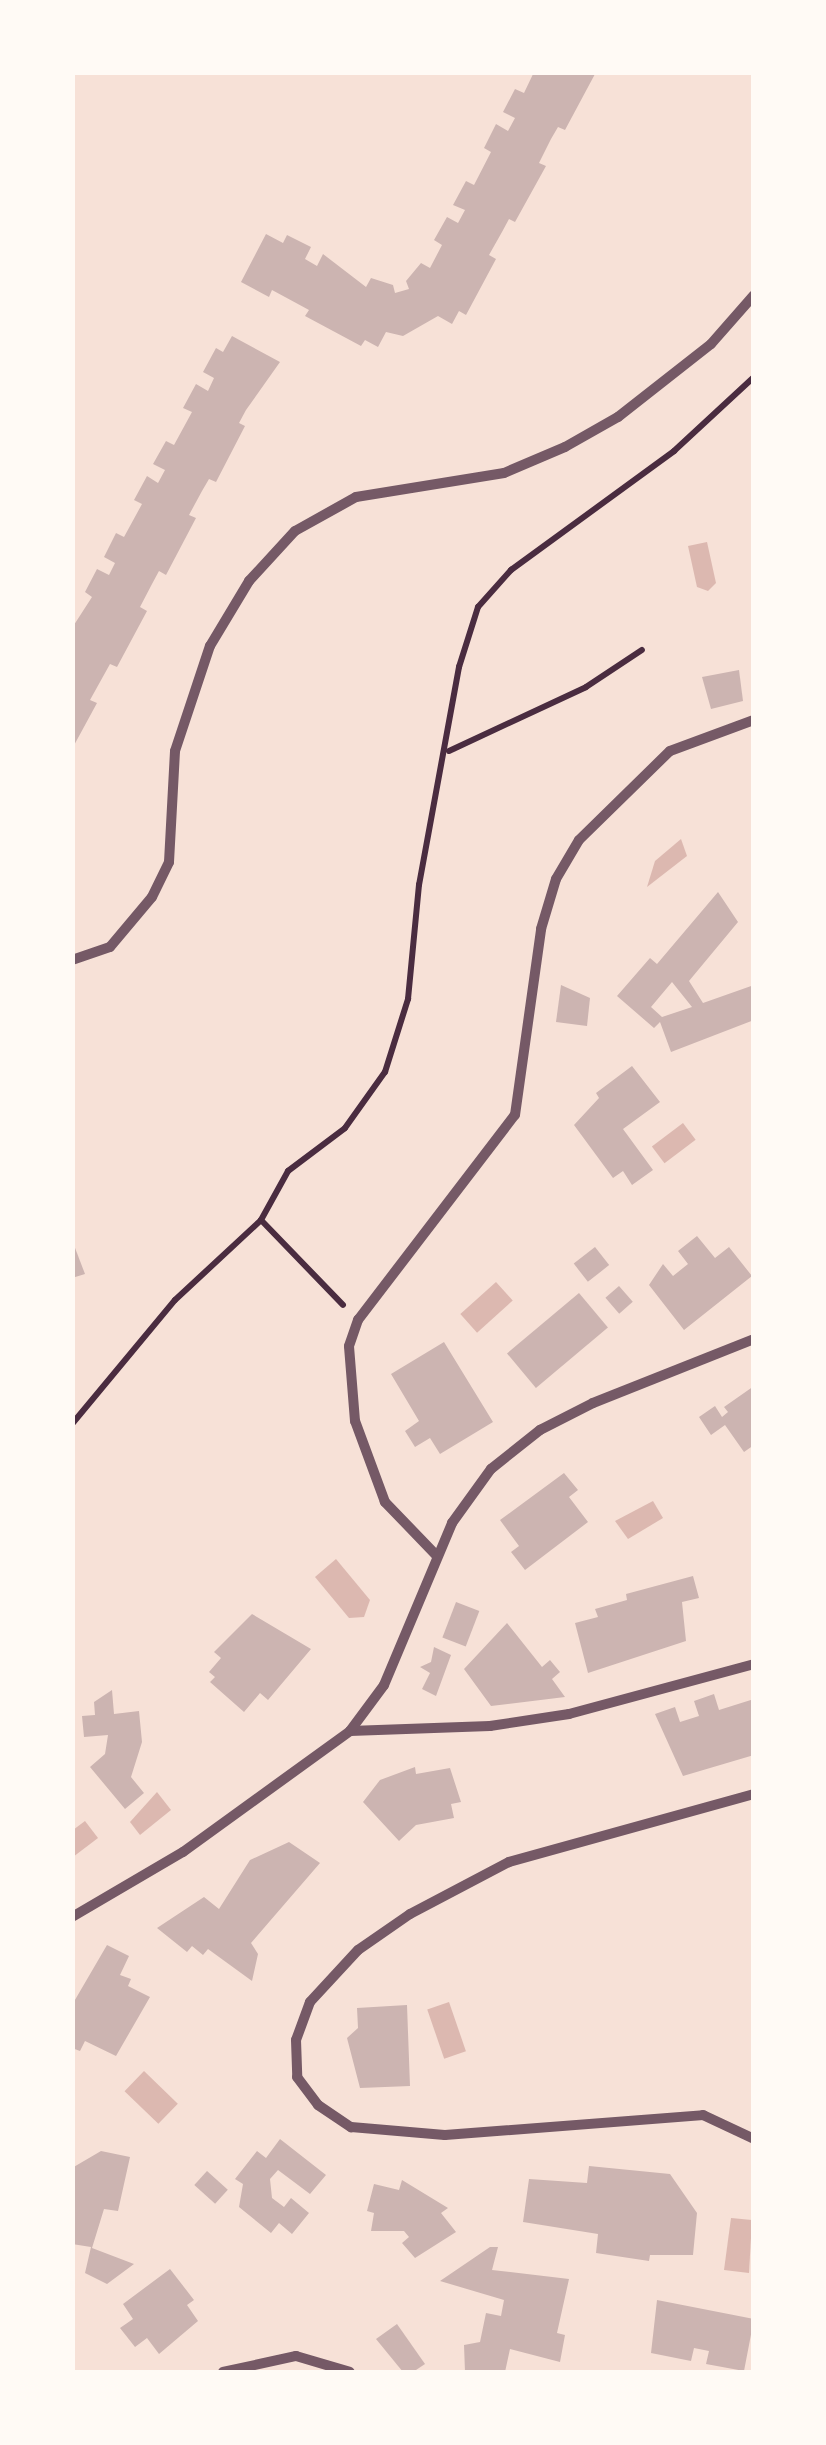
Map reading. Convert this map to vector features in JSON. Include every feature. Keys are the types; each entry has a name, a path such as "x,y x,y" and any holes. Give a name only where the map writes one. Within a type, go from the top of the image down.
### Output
{"street":[{"path":"72,960 110,947 152,897 169,862 175,750 210,646 249,581 295,531 356,498 504,473 565,447 618,417 712,344 754,295"},
{"path":"436,1555 384,1502 354,1421 349,1346 358,1320 515,1115 541,929 556,878 579,840 670,751 754,720"},
{"path":"72,1917 184,1852 350,1731 384,1685 436,1555 491,1468 540,1430 754,1339"},
{"path":"350,1731 490,1726 570,1714 754,1664"},
{"path":"754,1794 508,1862 410,1914 358,1950 310,2002 296,2040 297,2077 318,2105 351,2127 445,2135 702,2115 754,2139"},
{"path":"223,2372 296,2356 350,2372"}],"path":[{"path":"72,1424 174,1300 260,1220 288,1171 346,1128 385,1072 408,999 420,885 448,752 460,667 478,607 511,570 674,451 754,376"},
{"path":"448,752 586,687 642,650"},
{"path":"260,1220 358,1320"}],"shaded area":[{"path":"707,542 716,583 708,591 697,587 688,546"},
{"path":"681,839 687,856 647,887 655,861"},
{"path":"683,1123 696,1140 664,1163 652,1146"},
{"path":"496,1282 513,1301 477,1333 460,1314"},
{"path":"653,1501 663,1518 628,1539 615,1521"},
{"path":"336,1559 370,1600 364,1617 349,1618 315,1577"},
{"path":"157,1792 171,1810 140,1835 130,1822"},
{"path":"85,1821 98,1838 73,1857 73,1830"},
{"path":"449,2002 466,2051 444,2059 427,2009"},
{"path":"144,2071 178,2104 158,2124 125,2091"},
{"path":"731,2218 752,2220 749,2273 724,2270"}],"building":[{"path":"534,72 595,74 565,130 558,127 551,139 539,163 546,166 515,222 509,219 489,255 496,259 466,315 459,311 452,324 438,316 403,336 386,332 378,347 365,340 361,346 305,316 309,310 272,290 269,297 241,282 266,234 283,243 287,235 311,247 305,259 317,266 323,254 366,287 371,278 393,285 395,293 409,289 406,281 421,263 430,268 442,245 434,240 447,217 458,223 465,210 453,205 466,181 474,185 491,152 484,148 496,124 508,131 515,118 503,112 515,89 524,93"},
{"path":"232,336 280,362 239,423 245,426 216,482 209,479 189,515 196,518 166,575 159,571 152,584 140,607 147,611 117,667 110,664 90,700 97,703 72,749 72,628 92,597 85,592 97,569 109,575 115,563 104,557 116,533 124,537 142,504 134,500 147,476 158,483 165,470 153,464 166,441 174,445 192,412 183,408 196,384 208,391 214,378 203,372 216,348 223,352"},
{"path":"739,670 743,701 711,709 702,677"},
{"path":"718,892 738,922 689,981 703,1003 754,985 754,1020 671,1052 660,1022 654,1028 617,996 650,958 657,964","holes":["672,982 692,1007 662,1017 651,1007"]},
{"path":"561,985 590,998 587,1026 556,1022"},
{"path":"632,1066 660,1102 623,1129 653,1170 632,1185 623,1171 613,1178 574,1125 599,1098 596,1093"},
{"path":"697,1236 715,1258 729,1247 752,1276 684,1330 649,1285 663,1264 673,1276 688,1264 678,1251"},
{"path":"72,1240 85,1274 72,1278"},
{"path":"595,1247 609,1265 588,1282 574,1264"},
{"path":"619,1286 633,1302 619,1314 605,1298"},
{"path":"579,1293 608,1327 536,1388 507,1353"},
{"path":"444,1342 493,1422 440,1454 430,1438 415,1447 405,1431 419,1421 391,1374"},
{"path":"754,1386 754,1445 744,1452 725,1425 711,1435 699,1417 715,1406 722,1417 728,1412 724,1407"},
{"path":"564,1473 578,1490 569,1497 588,1522 525,1570 511,1552 519,1546 500,1520"},
{"path":"693,1576 699,1598 682,1602 686,1641 588,1673 575,1623 598,1617 595,1609 627,1600 626,1594"},
{"path":"456,1602 479,1611 466,1646 442,1637"},
{"path":"252,1614 311,1649 268,1700 260,1693 244,1712 210,1682 215,1677 209,1672 221,1658 214,1652"},
{"path":"507,1623 542,1667 550,1660 560,1672 552,1679 565,1697 491,1706 464,1669"},
{"path":"434,1647 451,1655 436,1696 422,1689 430,1673 420,1667 431,1662"},
{"path":"112,1690 114,1714 139,1711 142,1742 131,1777 144,1793 125,1809 90,1767 105,1754 108,1735 84,1737 82,1716 95,1715 94,1702"},
{"path":"714,1694 719,1710 754,1699 754,1755 683,1776 655,1714 675,1707 680,1722 699,1716 694,1701"},
{"path":"415,1767 416,1774 450,1768 461,1802 451,1804 454,1818 416,1825 399,1841 363,1802 380,1780"},
{"path":"289,1842 320,1863 251,1943 258,1954 252,1981 208,1949 203,1955 192,1946 187,1952 157,1928 204,1897 219,1909 250,1860"},
{"path":"107,1945 129,1956 120,1975 131,1979 128,1986 150,1997 116,2056 85,2041 80,2051 72,2048 72,2005"},
{"path":"407,2005 410,2086 360,2088 347,2038 358,2028 357,2008"},
{"path":"280,2139 326,2175 310,2194 278,2170 270,2179 272,2198 284,2207 291,2198 309,2213 292,2234 279,2223 271,2233 239,2207 243,2184 235,2179 257,2151 266,2158"},
{"path":"101,2151 130,2157 118,2211 104,2209 92,2248 134,2264 107,2284 85,2273 91,2247 72,2244 72,2168"},
{"path":"589,2166 670,2174 697,2213 693,2255 650,2255 649,2261 596,2253 598,2234 523,2222 529,2179 587,2183"},
{"path":"207,2171 228,2190 215,2204 194,2185"},
{"path":"402,2180 448,2208 441,2213 456,2232 415,2258 402,2243 409,2237 404,2231 371,2231 374,2213 367,2211 374,2184 399,2190"},
{"path":"490,2247 498,2247 492,2270 569,2279 557,2333 565,2335 560,2362 510,2349 505,2372 465,2372 464,2345 480,2342 486,2313 501,2316 504,2300 440,2281"},
{"path":"170,2269 194,2300 187,2305 198,2321 159,2354 147,2338 135,2347 120,2328 133,2319 123,2304"},
{"path":"657,2300 754,2319 744,2371 706,2364 709,2351 694,2348 691,2361 651,2353"},
{"path":"397,2324 425,2364 413,2372 403,2372 376,2339"}]}
